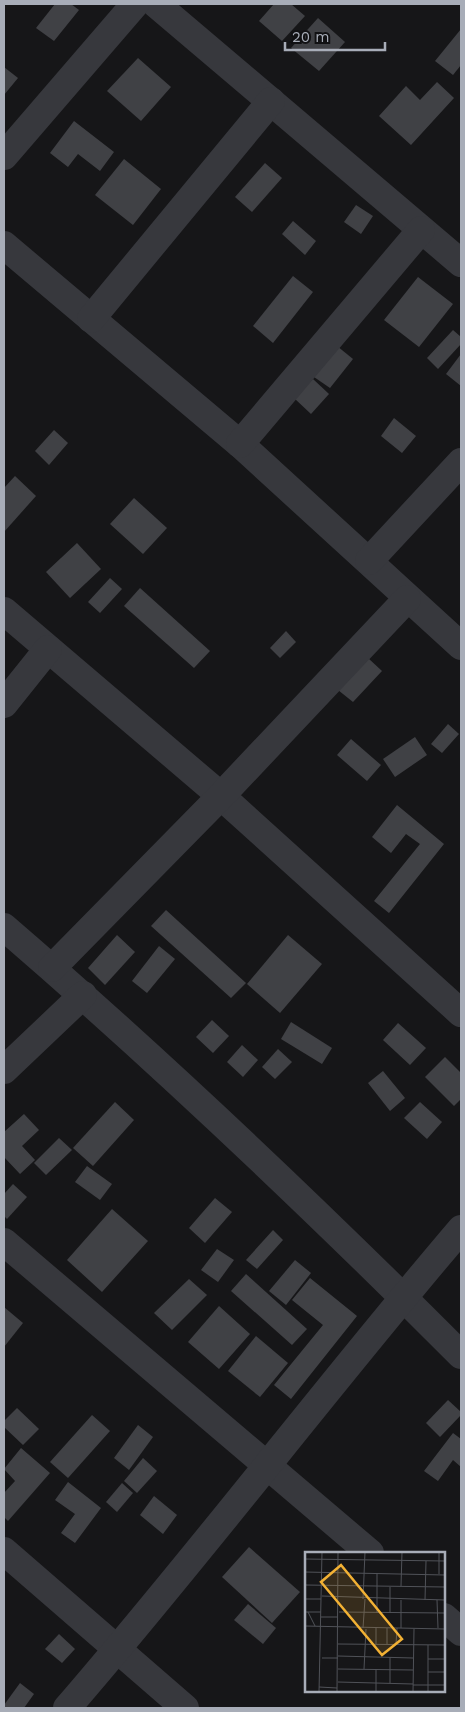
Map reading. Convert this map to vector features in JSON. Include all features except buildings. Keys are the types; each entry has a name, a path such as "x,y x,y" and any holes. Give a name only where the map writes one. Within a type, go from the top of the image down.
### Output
{"street":[{"path":"4,156 135,4"},
{"path":"156,4 421,230 458,254"},
{"path":"91,319 271,101"},
{"path":"240,444 421,230"},
{"path":"4,245 240,444 369,561 407,599 461,646"},
{"path":"369,561 461,462"},
{"path":"52,968 221,796 407,599"},
{"path":"4,611 221,796 461,1013"},
{"path":"4,704 48,649"},
{"path":"4,927 83,995 350,1243 461,1355"},
{"path":"4,1070 83,995"},
{"path":"67,1708 268,1465 403,1297 461,1229"},
{"path":"4,1242 369,1552"},
{"path":"4,1551 185,1708"},
{"path":"445,1618 461,1632"}]}
